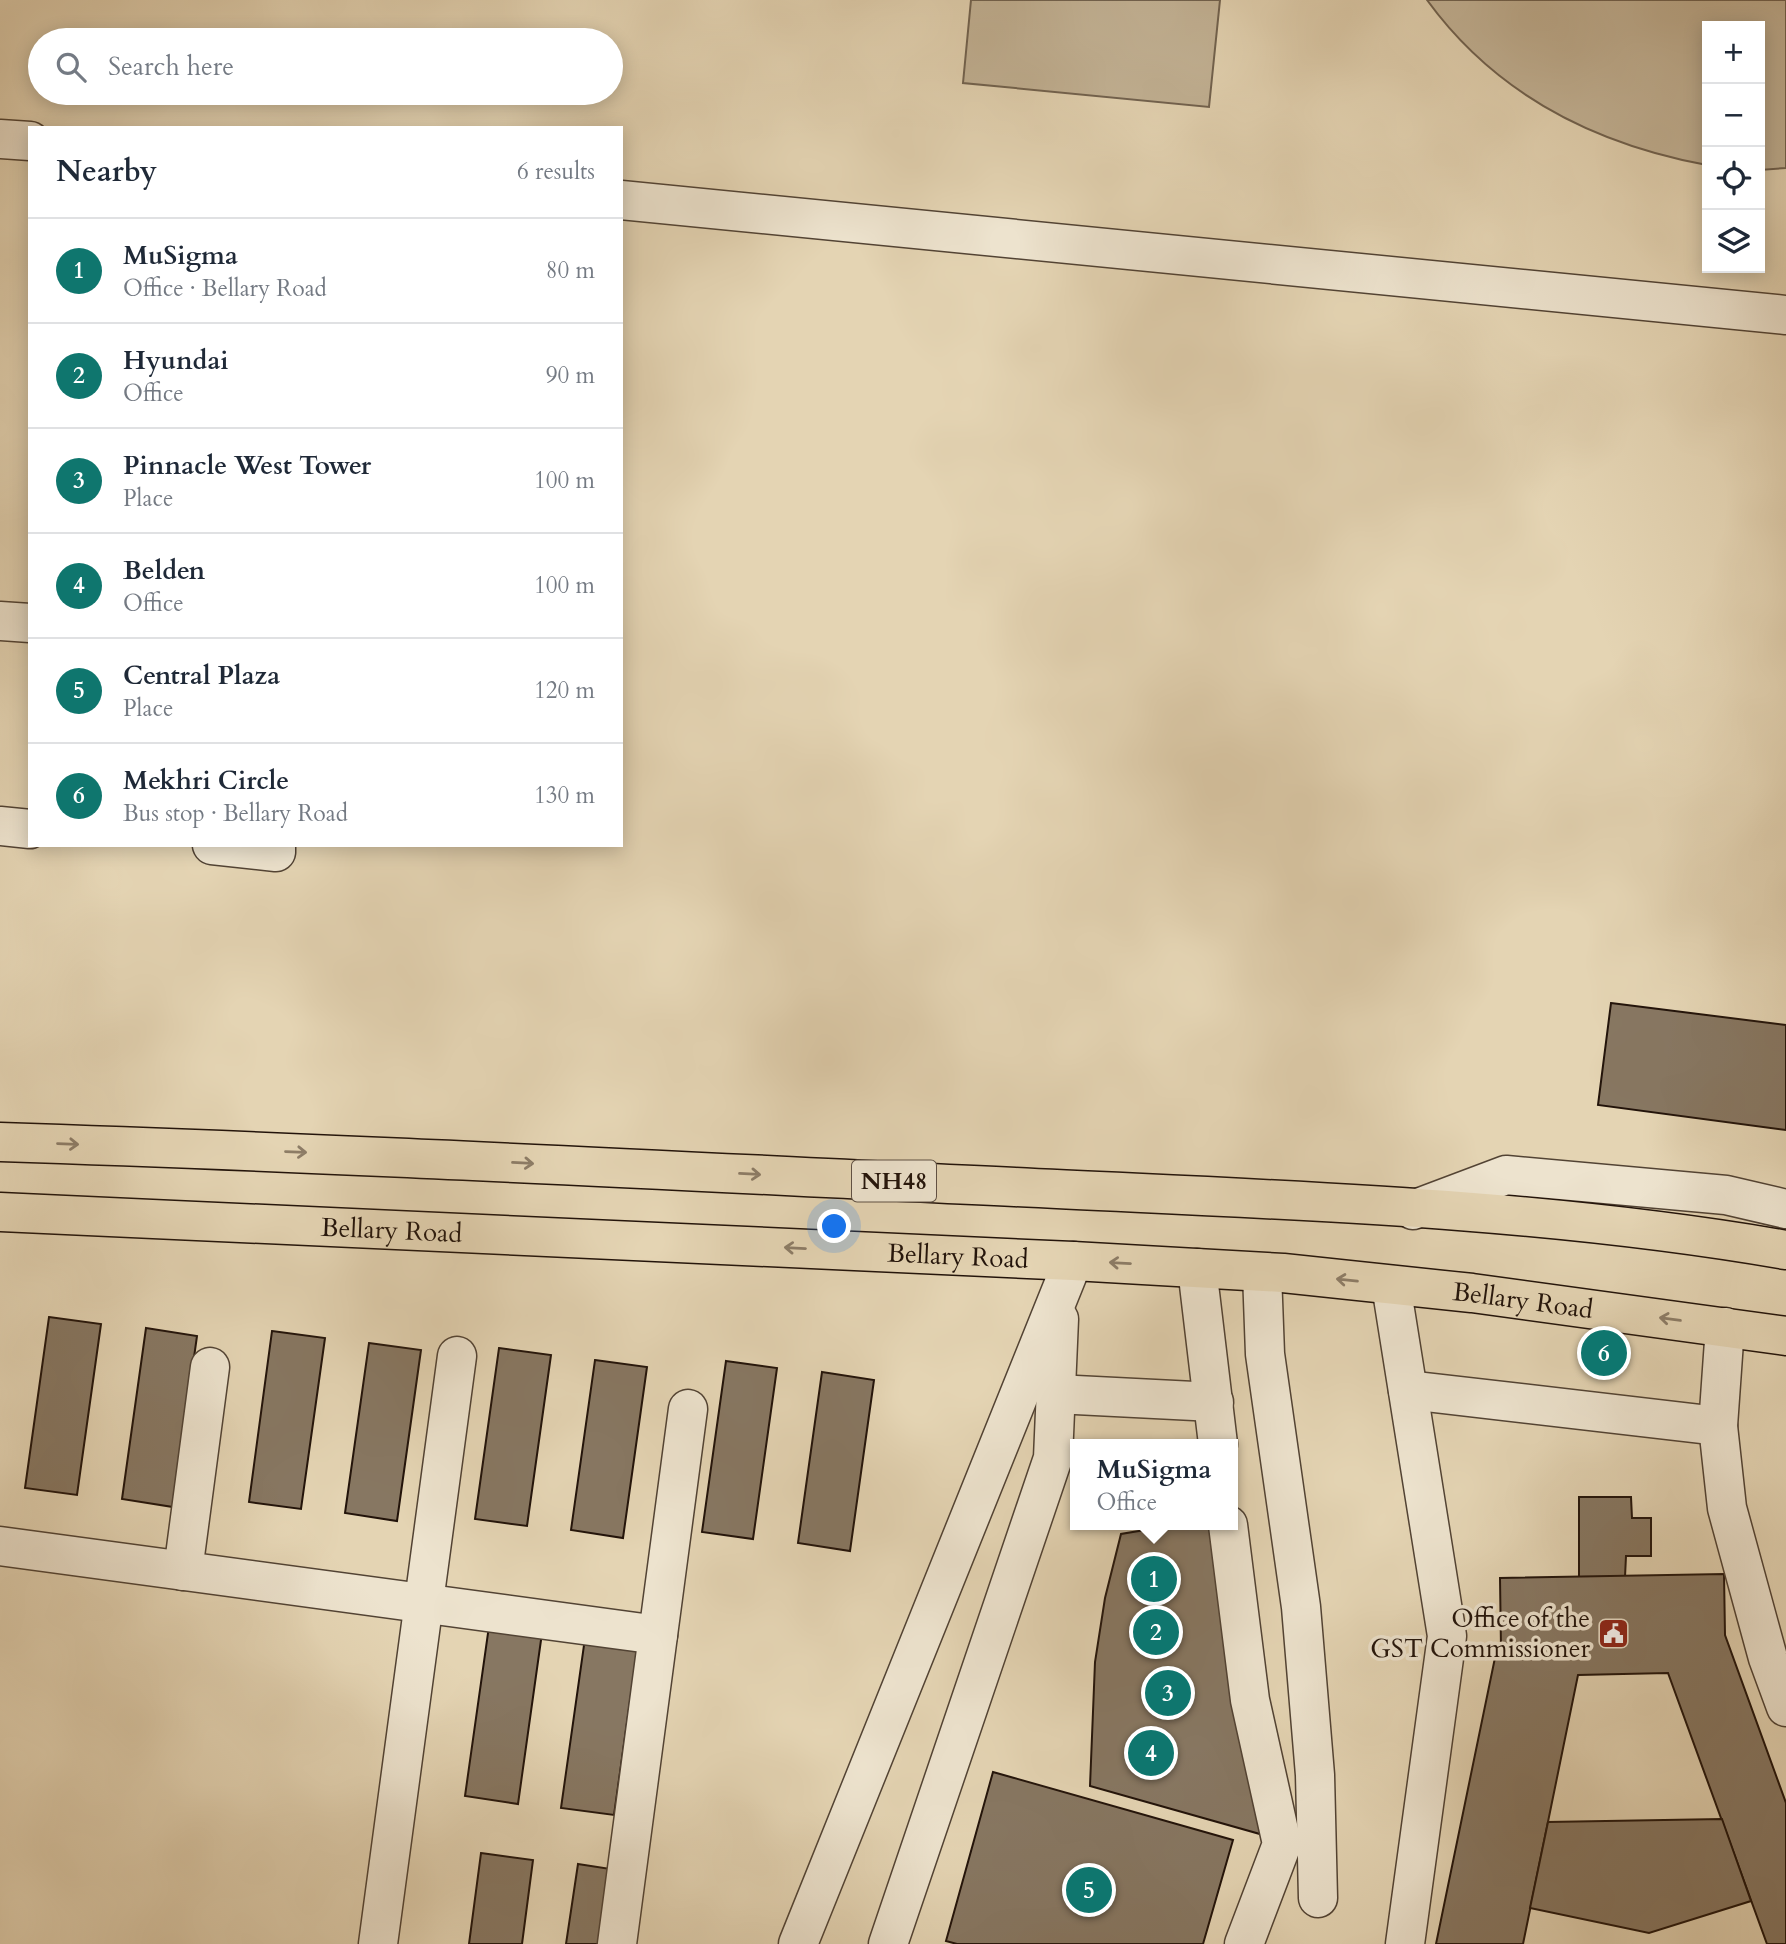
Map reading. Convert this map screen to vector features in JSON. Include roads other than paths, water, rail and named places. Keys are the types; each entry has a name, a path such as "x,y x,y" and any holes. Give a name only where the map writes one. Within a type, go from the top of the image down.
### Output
{"highway":[{"name":"NH48","path":"0,1142 345,1154 1413,1210 1569,1220 1786,1250"},
{"name":"Bellary Road","path":"0,1212 1067,1277 1197,1268 1391,1285 1786,1335"}],"street":[{"path":"0,139 28,141"},
{"path":"623,200 1786,315"},
{"path":"0,621 28,623"},
{"path":"0,826 28,829"},
{"path":"230,847 276,852 276,847"},
{"path":"1413,1210 1506,1175 1726,1195 1786,1209"},
{"path":"1197,1268 1218,1439"},
{"path":"1262,1273 1265,1354 1302,1620 1315,1774 1318,1898"},
{"path":"888,1944 1064,1458 1056,1394 1067,1277"},
{"path":"798,1944 1067,1277"},
{"path":"1391,1285 1447,1636 1405,1944"},
{"path":"1725,1326 1718,1426 1727,1508 1768,1658 1786,1707"},
{"path":"378,1944 457,1356"},
{"path":"183,1571 210,1367"},
{"path":"1408,1390 1718,1426"},
{"path":"1056,1394 1214,1402"},
{"path":"617,1944 688,1409"},
{"path":"1229,1530 1250,1700 1282,1844 1244,1944"},
{"path":"0,1546 658,1635"}],"place":[{"name":"Mekhri Circle","path":"1604,1353"},
{"name":"MuSigma","path":"1154,1579"},
{"name":"Hyundai","path":"1156,1632"},
{"name":"Office of the GST Commissioner","path":"1613,1633"},
{"name":"Pinnacle West Tower","path":"1168,1693"},
{"name":"Belden","path":"1151,1753"},
{"name":"Central Plaza","path":"1089,1890"}]}
